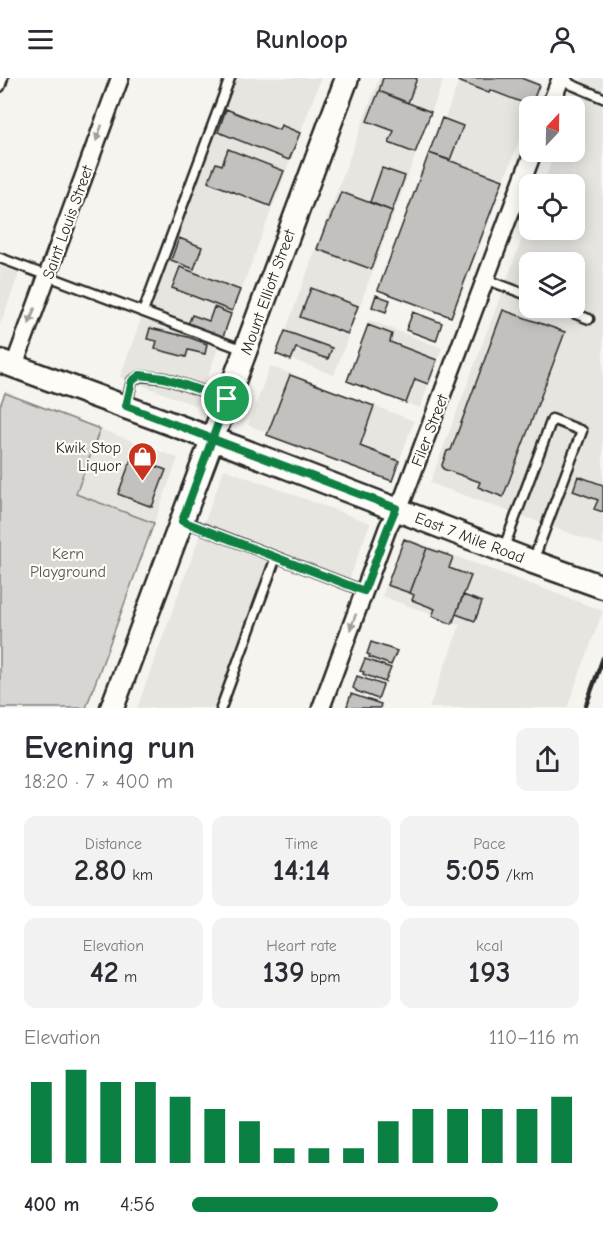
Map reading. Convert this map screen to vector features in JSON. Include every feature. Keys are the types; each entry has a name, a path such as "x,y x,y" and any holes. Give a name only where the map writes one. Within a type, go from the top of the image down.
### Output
{"street":[{"name":"Saint Louis Street","path":"7,364 47,275 120,78"},
{"name":"Mount Elliott Street","path":"112,708 347,78"},
{"path":"554,96 561,78"},
{"name":"Filer Street","path":"321,708 388,527 404,496 529,162"},
{"name":"East 7 Mile Road","path":"7,364 212,438 603,587"}],"lane":[{"path":"0,87 3,78"},
{"path":"143,312 230,78"},
{"path":"566,78 570,84 603,98"},
{"path":"0,258 245,351"},
{"path":"485,279 519,292"},
{"path":"585,317 589,319"},
{"path":"126,406 132,381 140,375 164,378 227,399"},
{"path":"502,550 552,419 582,431 533,562"},
{"path":"182,521 364,591"},
{"path":"221,708 276,557"}],"shaded area":[{"path":"236,78 321,78 224,336 150,309"},
{"path":"379,78 444,78 334,375 277,354"},
{"path":"460,78 526,78 541,84 536,96 519,96 519,141 455,311 383,283"},
{"path":"583,78 603,78 603,545 430,483 521,240 585,240 585,174 547,174 551,162 585,162 585,96 576,96"},
{"path":"0,266 19,273 0,326"},
{"path":"141,319 218,348 197,406 120,377"},
{"path":"369,320 442,348 420,408 346,381"},
{"path":"270,366 414,421 392,480 248,425"},
{"path":"100,429 178,458 154,523 76,494"},
{"path":"224,469 370,523 349,580 275,553 216,708 137,708"},
{"path":"404,537 603,611 567,708 429,708 460,625 382,596"}],"green space":[{"name":"Kern Playground","path":"5,393 100,429 76,494 154,523 86,708 0,708 0,406"}],"building":[{"path":"383,78 417,78 408,103 379,91"},
{"path":"459,78 521,78 539,85 535,96 519,96 519,101 458,81"},
{"path":"379,91 431,112 415,153 389,143 394,131 367,121"},
{"path":"226,109 279,130 281,125 300,133 289,160 218,132"},
{"path":"442,118 463,126 450,160 429,153"},
{"path":"228,149 284,171 270,206 208,182 216,163 222,165"},
{"path":"429,153 503,180 451,317 378,290"},
{"path":"382,168 405,176 392,211 370,202"},
{"path":"341,192 392,211 371,269 317,249"},
{"path":"179,238 202,247 194,269 171,260"},
{"path":"180,267 240,290 232,311 172,288"},
{"path":"311,288 358,306 348,334 300,317"},
{"path":"376,295 390,300 386,312 372,307"},
{"path":"214,307 231,314 223,337 188,324 192,315 209,321"},
{"path":"503,310 519,316 519,318 526,318 565,332 503,497 478,487 480,482 443,469 442,465 447,451 451,450"},
{"path":"413,312 442,323 436,341 406,330"},
{"path":"368,325 392,334 390,342 437,360 428,384 415,379 406,403 347,381"},
{"path":"150,328 207,344 205,354 188,350 186,357 155,349 157,341 147,339"},
{"path":"285,331 332,348 328,359 296,348 291,360 276,354"},
{"path":"290,375 374,406 360,446 399,461 392,481 267,435"},
{"path":"132,457 166,470 152,507 118,494"},
{"path":"578,476 603,485 603,512 594,509 598,500 573,491"},
{"path":"404,539 427,548 410,593 387,585"},
{"path":"427,548 453,557 449,568 471,576 452,624 432,616 435,609 412,600 414,595 410,593"},
{"path":"463,595 482,602 475,621 456,614"},
{"path":"371,642 397,651 391,665 369,657 370,655 367,654"},
{"path":"365,659 391,668 385,682 360,671"},
{"path":"357,676 383,685 378,699 353,688"},
{"path":"351,694 381,704 380,708 350,708 347,706"}],"railway":[{"path":"585,708 603,658"}],"place":[{"name":"Kwik Stop Liquor","path":"142,482"}],"route":[{"path":"227,399 164,378 140,375 132,381 126,406 212,438 396,508 364,591 182,521 212,438 227,399"}]}
